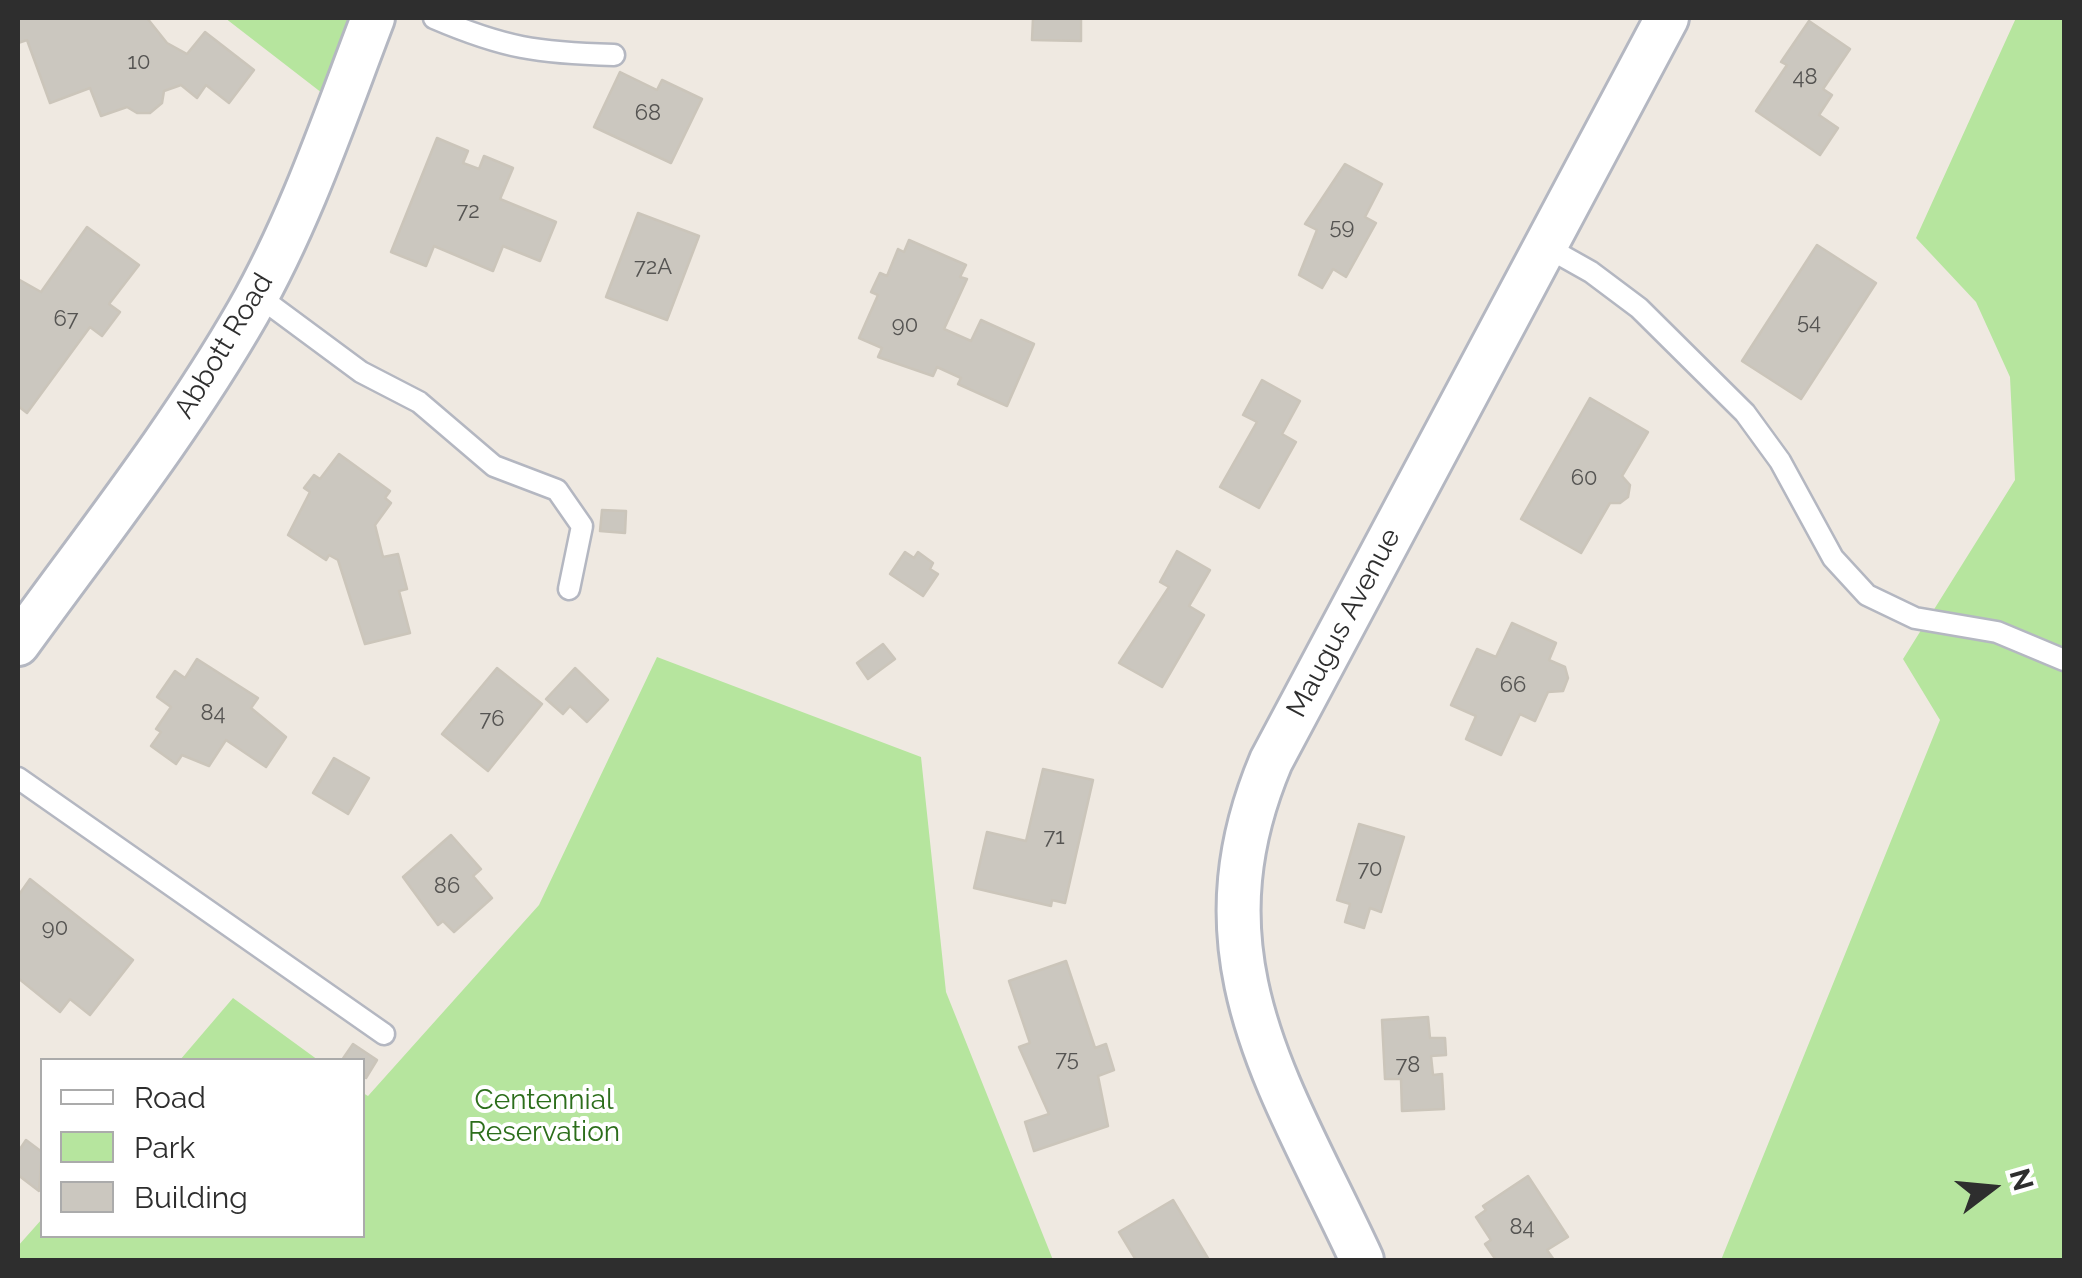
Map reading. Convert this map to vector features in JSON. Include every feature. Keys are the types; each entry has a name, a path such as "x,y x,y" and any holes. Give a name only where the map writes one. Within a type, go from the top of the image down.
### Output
{"street":[{"name":"Abbott Road","path":"18,644 186,410 257,295 310,185 373,18"},
{"name":"Maugus Avenue","path":"1362,1260 1273,1068 1248,999 1238,936 1241,848 1271,761 1667,18"}],"lane":[{"path":"434,18 496,45 556,54 614,56"},
{"path":"1543,245 1592,272 1638,308 1746,413 1765,436 1833,558 1867,595 1914,618 1997,632 2064,660"},
{"path":"257,295 361,372 419,402 494,466 558,490 582,526 569,589"},
{"path":"18,778 384,1034"}],"green space":[{"path":"225,18 350,18 322,93"},
{"path":"2016,18 2064,18 2064,1260 1721,1260 1940,720 1903,659 2015,480 2010,377 1976,302 1916,238"},
{"name":"Centennial Reservation","path":"657,657 921,757 946,992 1053,1260 18,1260 18,1246 40,1221 40,1238 365,1238 365,1094 368,1096 539,905"},
{"path":"233,998 315,1058 182,1058"}],"building":[{"path":"18,18 147,18 167,43 187,54 205,32 254,70 229,103 206,85 197,98 181,85 164,91 162,103 150,113 137,113 127,107 101,116 90,88 50,103 27,40 18,43"},
{"path":"1033,18 1081,18 1081,41 1032,40"},
{"path":"1809,21 1850,49 1823,89 1832,95 1819,115 1838,128 1820,155 1756,111 1787,65 1781,62"},
{"path":"620,72 657,90 662,80 702,99 671,163 594,127"},
{"path":"437,138 468,151 463,163 479,169 484,156 513,168 500,199 556,222 540,261 503,246 493,271 434,246 426,266 391,252"},
{"path":"1345,164 1382,184 1365,217 1376,223 1346,277 1333,269 1322,288 1299,275 1317,230 1305,224"},
{"path":"638,213 699,236 667,320 606,297"},
{"path":"87,227 139,265 109,304 120,312 102,336 90,327 27,413 18,406 18,279 41,292"},
{"path":"909,240 966,265 960,277 967,279 944,329 971,341 981,320 1034,344 1007,406 958,384 961,378 937,367 933,376 878,357 882,348 859,338 878,295 871,292 880,273 887,276 898,249 904,252"},
{"path":"1817,245 1876,283 1801,399 1742,361"},
{"path":"1262,380 1300,401 1282,434 1296,442 1259,508 1220,487 1257,422 1243,415"},
{"path":"1590,398 1648,432 1622,476 1630,485 1628,497 1620,503 1610,503 1581,553 1521,519"},
{"path":"339,454 390,491 385,498 391,503 375,525 383,557 398,554 407,589 399,591 410,633 365,644 338,560 329,555 326,560 288,535 310,492 304,488 314,475 320,479"},
{"path":"602,510 626,511 625,533 600,531"},
{"path":"1177,551 1210,570 1189,606 1204,615 1162,687 1119,663 1169,587 1160,582"},
{"path":"905,552 914,558 918,552 933,563 930,569 938,574 923,596 890,574"},
{"path":"1512,623 1556,643 1549,660 1565,667 1568,678 1563,691 1548,692 1535,721 1520,714 1501,755 1466,739 1476,716 1451,705 1477,649 1496,657"},
{"path":"883,644 895,659 868,679 857,663"},
{"path":"197,659 258,698 251,708 286,737 266,767 226,740 209,766 182,755 176,764 151,746 161,732 156,729 171,707 157,697 175,671 185,678"},
{"path":"497,668 542,704 488,771 442,734"},
{"path":"575,668 608,700 587,722 570,706 563,714 546,699"},
{"path":"334,758 369,778 348,814 313,793"},
{"path":"1043,769 1093,780 1065,903 1052,900 1051,906 974,888 987,832 1026,841"},
{"path":"1359,824 1404,837 1381,912 1370,908 1364,928 1345,922 1350,904 1337,900"},
{"path":"451,835 481,869 473,876 492,898 454,932 443,921 438,925 403,877"},
{"path":"30,879 133,960 90,1015 70,999 60,1012 18,978 18,896"},
{"path":"1066,961 1095,1048 1106,1044 1114,1070 1098,1076 1108,1126 1034,1151 1025,1122 1049,1114 1019,1047 1030,1043 1009,981"},
{"path":"1428,1017 1430,1038 1445,1038 1446,1055 1431,1056 1433,1075 1442,1074 1444,1109 1402,1111 1401,1079 1385,1079 1382,1020"},
{"path":"353,1044 377,1060 366,1078 365,1058 343,1058"},
{"path":"26,1140 40,1150 39,1191 18,1175 18,1152"},
{"path":"1528,1176 1568,1237 1547,1250 1554,1260 1496,1260 1485,1244 1491,1240 1476,1217 1486,1210 1483,1206"},
{"path":"1173,1200 1209,1260 1136,1260 1119,1232"}]}
